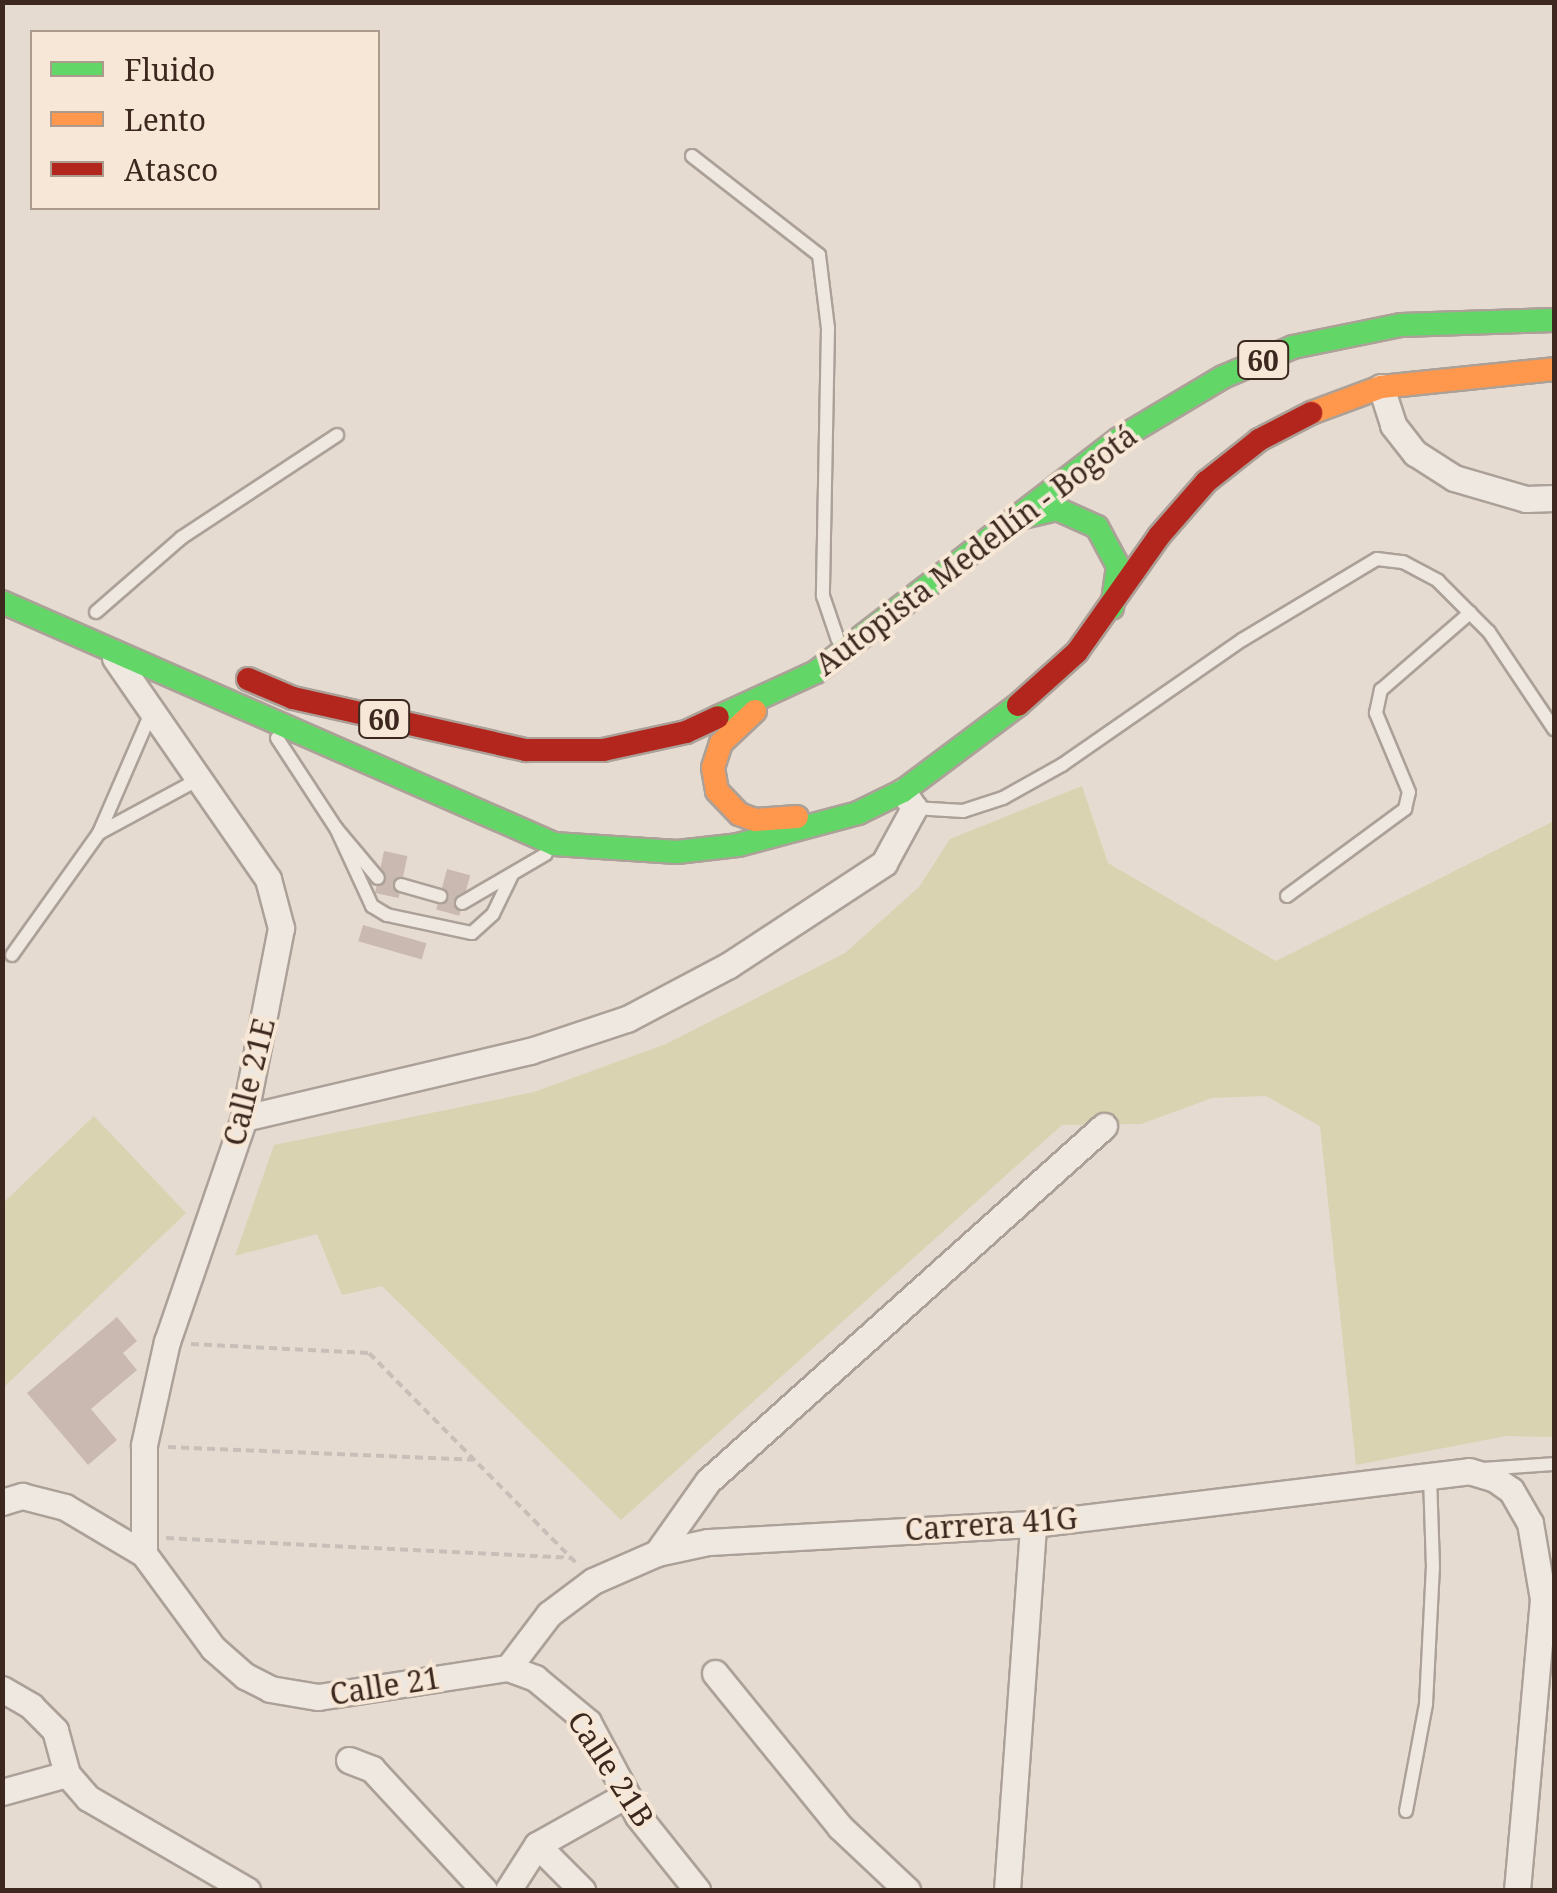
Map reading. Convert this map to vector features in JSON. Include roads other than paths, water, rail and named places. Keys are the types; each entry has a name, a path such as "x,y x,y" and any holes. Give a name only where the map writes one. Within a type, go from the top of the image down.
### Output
{"highway":[{"name":"Autopista Medellín - Bogotá","path":"220,666 293,698 495,746 561,751 641,744 686,732 816,672 1157,414 1222,377 1294,347 1401,325 1554,320"},
{"name":"60","path":"2,602 554,844 662,852 738,845 908,799 1078,652 1158,536 1206,482 1259,440 1329,404 1381,386 1554,368"},
{"path":"1014,519 1034,511 1057,510 1078,515 1097,527 1118,566 1118,588 1111,609"},
{"path":"780,689 721,743 714,779 725,802 755,820 858,813"}],"street":[{"path":"1381,386 1393,425 1415,453 1454,478 1526,499 1554,498"},
{"name":"Calle 21E","path":"110,649 268,879 281,928 244,1118 167,1341 144,1446 143,1545"},
{"path":"244,1118 530,1050 627,1018 729,965 864,878 896,847 908,799"},
{"path":"657,1553 708,1481 1104,1126"},
{"path":"1469,1471 1495,1478 1511,1490 1530,1523 1542,1599 1516,1890"},
{"name":"Carrera 41G","path":"508,1668 549,1614 594,1581 657,1553 708,1542 1034,1524 1469,1471"},
{"path":"2,1502 22,1496 65,1507 143,1545"},
{"path":"1007,1890 1034,1524"},
{"name":"Calle 21","path":"143,1545 212,1648 245,1676 270,1689 318,1697 508,1668"},
{"name":"Calle 21B","path":"508,1668 535,1678 588,1722 626,1795 698,1890"},
{"path":"715,1674 840,1827 907,1890"},
{"path":"2,1689 31,1706 55,1730 68,1774 88,1798 248,1890"},
{"path":"349,1760 372,1769 484,1890"},
{"path":"2,1792 68,1774"},
{"path":"508,1890 538,1845 626,1795"},
{"path":"538,1845 582,1890"}],"lane":[{"path":"692,156 819,254 828,328 823,596 842,652"},
{"path":"97,613 182,538 337,436"},
{"path":"908,799 963,811 1003,798 1062,765 1334,581 1377,559 1403,562 1438,581 1490,632 1554,730"},
{"path":"1287,896 1405,809 1410,792 1376,713 1381,690 1470,613"},
{"path":"12,956 99,833 152,710"},
{"path":"271,721 280,749 336,828 378,878"},
{"path":"99,833 199,778"},
{"path":"336,828 372,906 387,916 472,933 493,914 511,877"},
{"path":"462,903 542,859 554,844"},
{"path":"401,884 440,896"},
{"path":"1469,1471 1514,1463 1554,1464"},
{"path":"1406,1811 1426,1704 1433,1567 1430,1478"}]}
